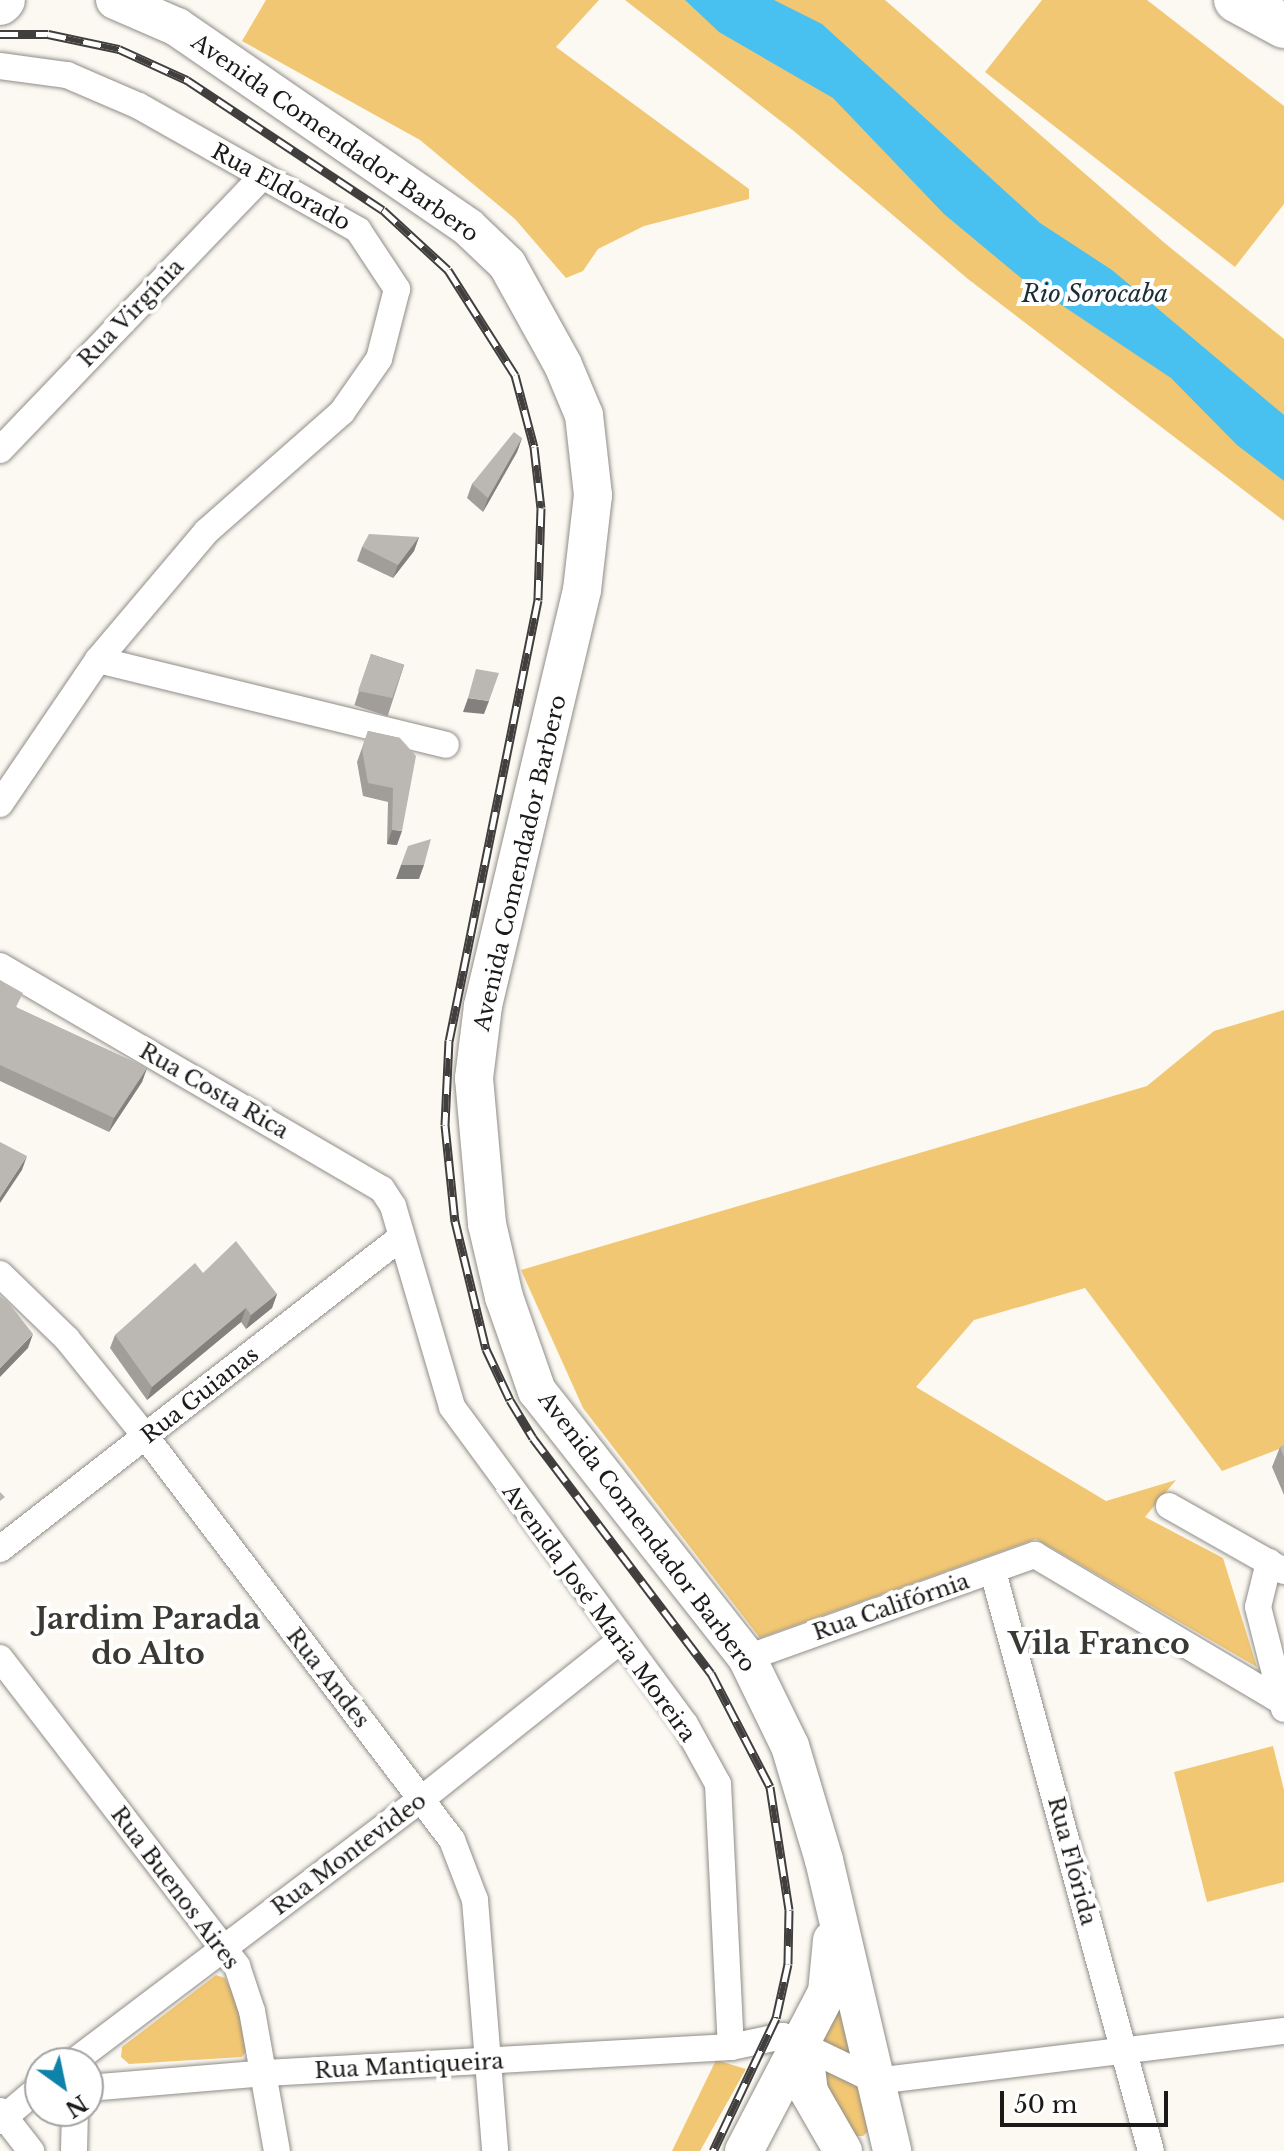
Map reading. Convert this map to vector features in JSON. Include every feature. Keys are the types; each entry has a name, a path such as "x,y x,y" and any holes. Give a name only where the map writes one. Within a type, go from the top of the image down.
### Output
{"highway":[{"path":"1236,0 1284,26"}],"main road":[{"name":"Avenida Comendador Barbero","path":"115,0 177,27 468,227 507,264 563,365 584,415 593,495 582,590 483,1006 474,1078 487,1224 504,1297 537,1391 594,1470 747,1658 790,1746 835,1909 889,2136"},
{"name":"Avenida Comendador Barbero","path":"803,2044 827,1992 835,1909"},
{"path":"803,2044 809,2092 839,2144 864,2143 881,2131 889,2136"},
{"path":"744,2151 803,2044"}],"street":[{"name":"Rua Eldorado","path":"0,66 67,75 139,106 358,230 397,289 392,323 379,359 342,412 206,532 98,660 0,804"},
{"name":"Rua Virgínia","path":"0,450 263,176"},
{"path":"98,660 446,745"},
{"name":"Rua Costa Rica","path":"0,966 382,1189 393,1206 399,1239"},
{"name":"Rua Guianas","path":"0,1549 399,1239"},
{"name":"Avenida José Maria Moreira","path":"399,1239 452,1407 685,1724 718,1784 731,2047"},
{"name":"Rua Andes","path":"0,1274 67,1339 146,1437 452,1840 475,1900 491,2062 495,2151"},
{"path":"1169,1506 1276,1567 1258,1607 1283,1704"},
{"name":"Rua Califórnia","path":"747,1658 1035,1555 1283,1704"},
{"name":"Rua Flórida","path":"993,1572 1151,2151"},
{"name":"Rua Montevideo","path":"93,2047 423,1798 622,1639"},
{"name":"Rua Buenos Aires","path":"0,1658 237,1966 265,2073 277,2151"},
{"path":"731,2047 783,2036 876,2081 1284,2031"},
{"name":"Rua Mantiqueira","path":"104,2087 265,2073 731,2047"},
{"path":"24,2101 1,2116 31,2151"},
{"path":"74,2151 75,2127"}],"shaded area":[{"path":"266,0 599,0 556,47 749,189 749,199 644,226 598,249 583,271 566,278 515,219 420,140 242,41"},
{"path":"625,0 885,0 1167,245 1284,339 1284,521 968,279 795,132"},
{"path":"1042,0 1147,0 1284,106 1284,204 1235,267 985,72"},
{"path":"1284,1010 1284,1447 1222,1471 1085,1288 974,1320 916,1387 1106,1501 1176,1480 1145,1517 1223,1558 1257,1667 1036,1539 760,1638 583,1408 521,1270 1147,1086 1214,1031"},
{"path":"1273,1746 1284,1790 1284,1882 1207,1902 1174,1772"},
{"path":"842,1952 872,2128 863,2136 849,2136 814,2073"},
{"path":"216,1975 225,1978 243,2014 247,2050 242,2057 129,2064 121,2057 122,2047"},
{"path":"716,2060 746,2069 700,2151 672,2151"}],"water":[{"name":"Rio Sorocaba","path":"685,0 774,0 822,24 1040,223 1112,270 1284,415 1284,481 1237,445 1171,378 1021,278 944,214 833,98 719,32"}],"building":[{"path":"514,432 522,438 488,498 472,484"},
{"path":"369,534 419,537 398,565 362,547"},
{"path":"371,654 404,665 392,698 358,691"},
{"path":"476,669 499,673 489,701 468,698"},
{"path":"368,731 400,738 416,756 402,831 392,830 393,788 368,783 362,749"},
{"path":"431,839 424,865 401,865 408,846"},
{"path":"0,980 23,993 16,1007 147,1068 114,1118 0,1065"},
{"path":"0,1142 27,1156 0,1197"},
{"path":"236,1241 277,1294 251,1315 246,1308 152,1387 115,1335 195,1263 203,1273"},
{"path":"0,1296 33,1334 0,1368"}],"railway":[{"path":"0,34 48,34 119,49 187,80 383,210 448,270 515,375 534,447 541,508 538,600 449,1040 445,1125 455,1221 486,1349 510,1400 533,1438 711,1673 770,1787 789,1910 788,1964 776,2018 713,2151"}],"district":[{"name":"Jardim Parada do Alto","path":"148,1636"},
{"name":"Vila Franco","path":"1099,1644"}]}
